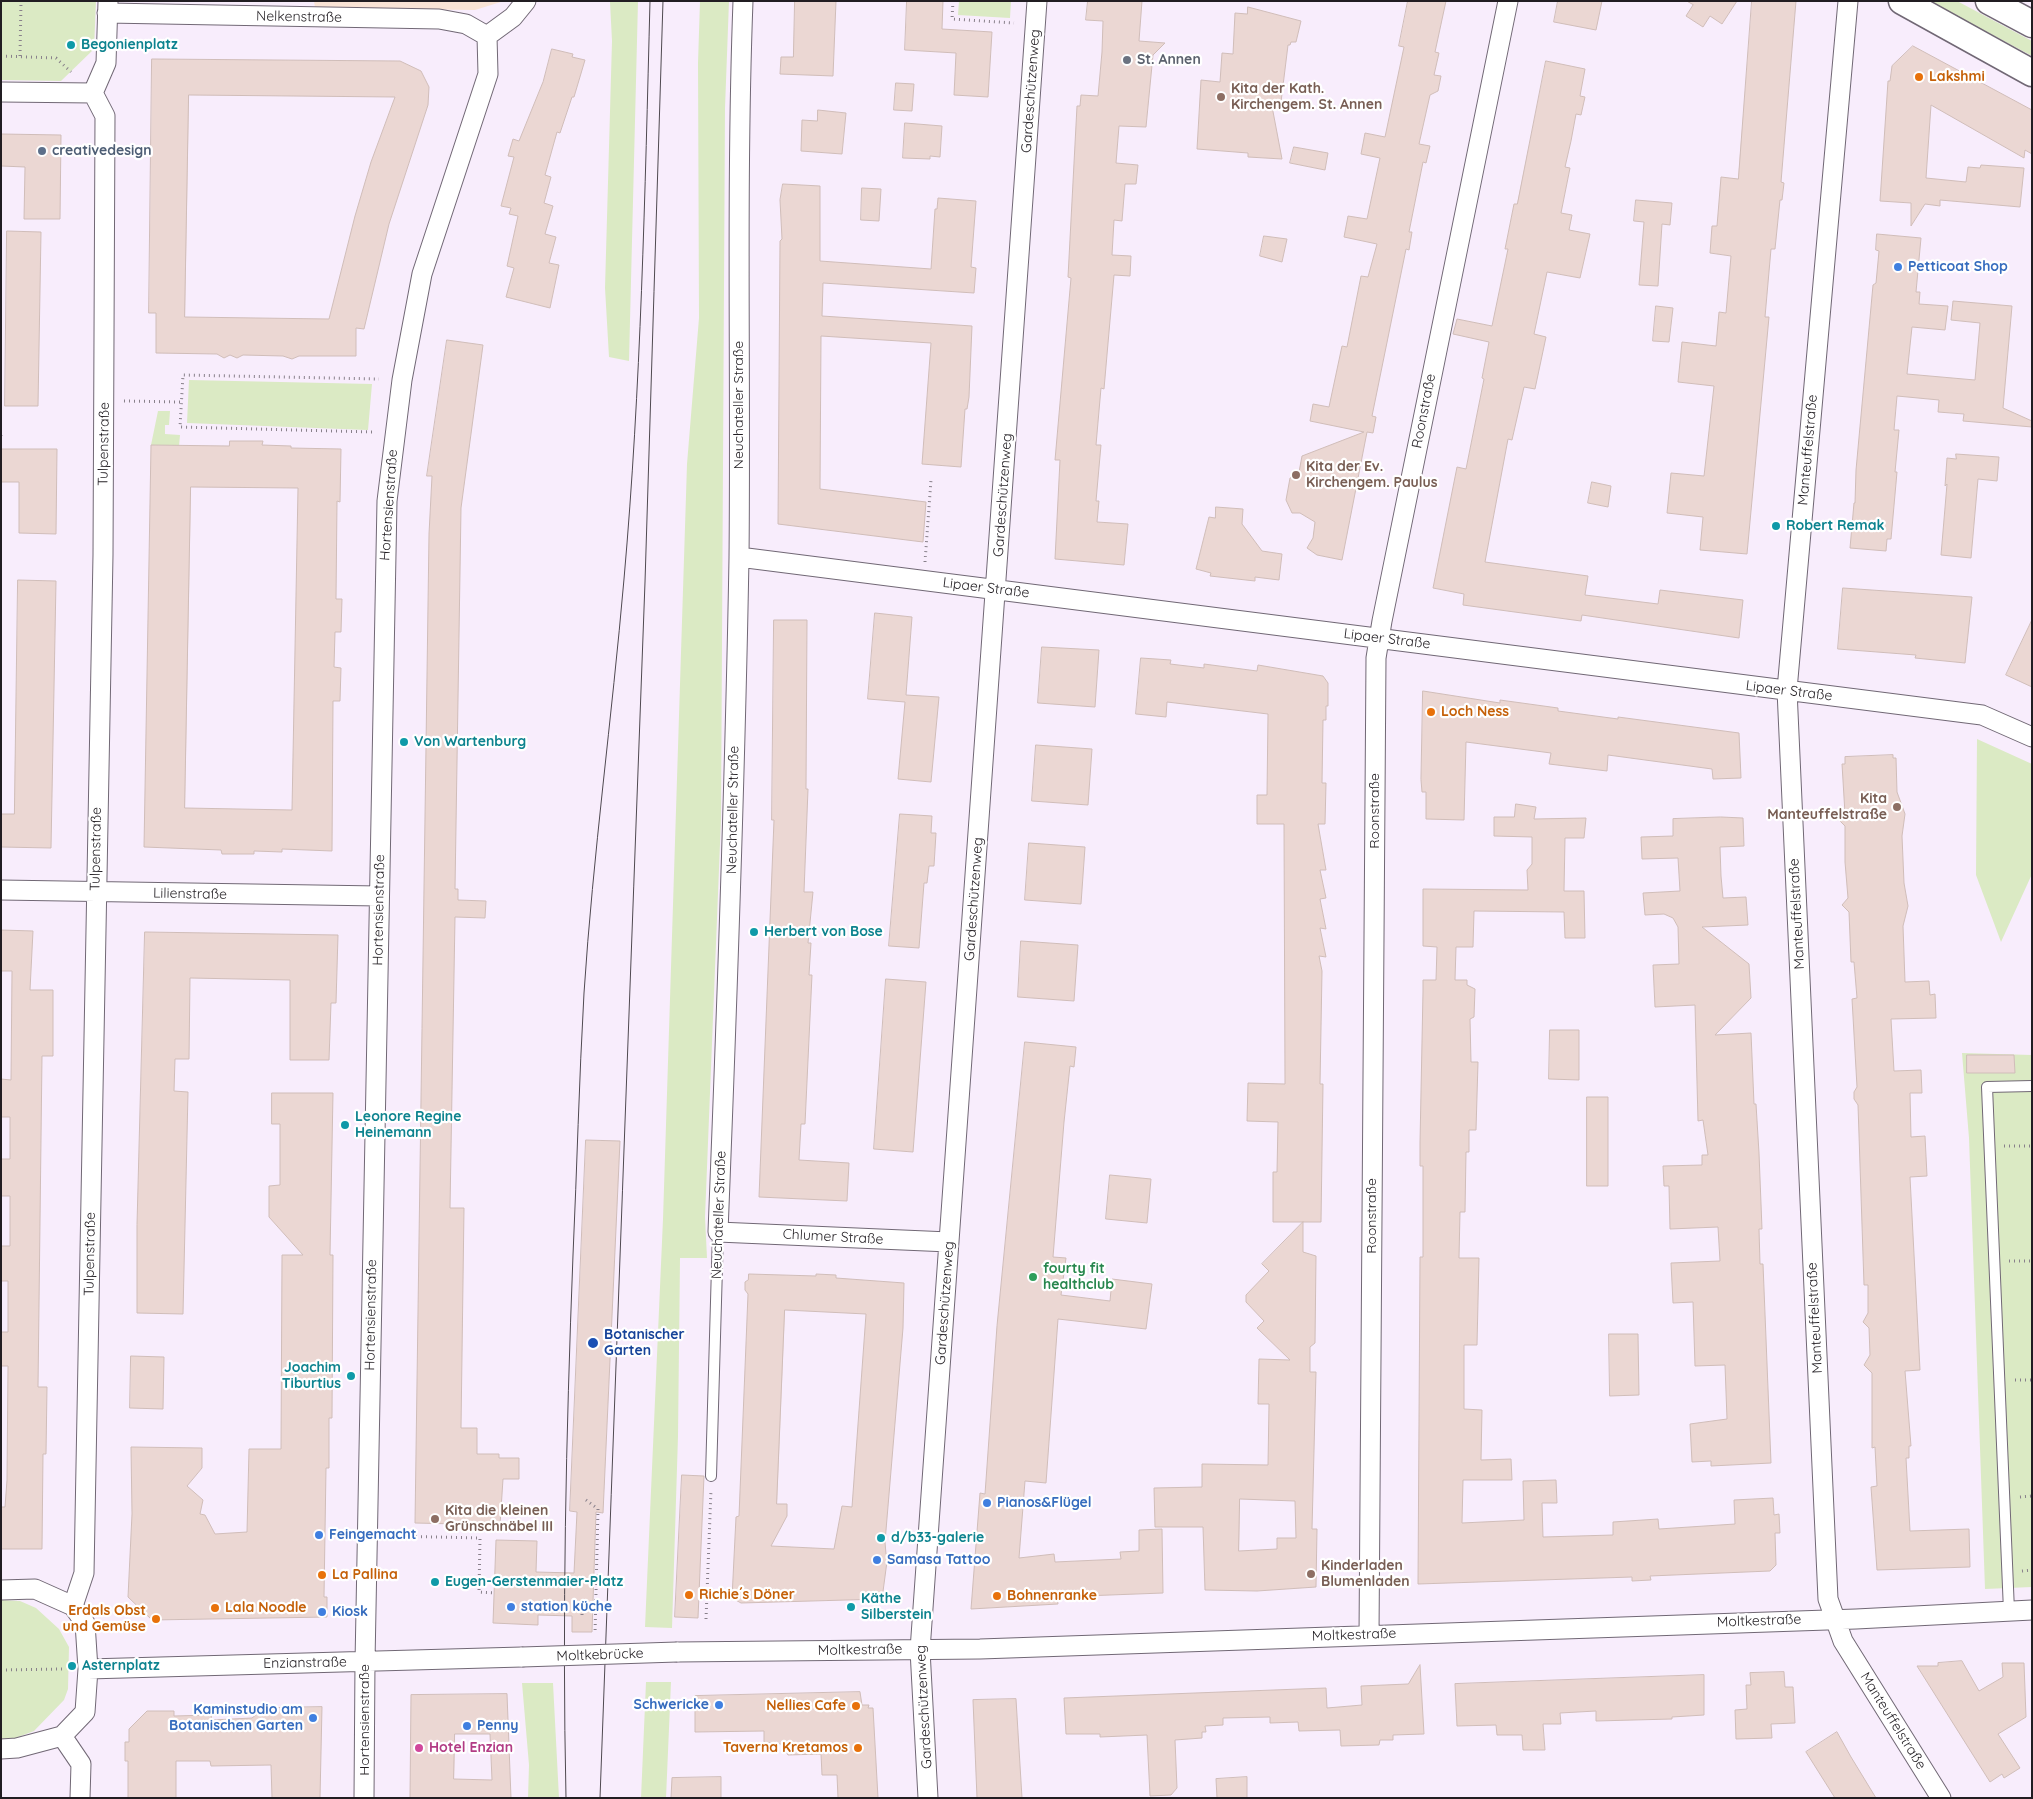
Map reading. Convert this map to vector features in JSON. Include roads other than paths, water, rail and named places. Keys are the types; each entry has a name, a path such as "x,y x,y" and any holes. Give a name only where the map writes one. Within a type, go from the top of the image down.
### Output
{"main road":[{"path":"1902,1 2032,73"},
{"path":"1989,1 2032,24"}],"street":[{"path":"487,36 513,17 526,1"},
{"name":"Neuchateller Straße","path":"718,1232 732,880 739,557 739,103 742,1"},
{"name":"Gardeschützenweg","path":"928,1798 920,1650 1037,1"},
{"name":"Roonstraße","path":"1369,1635 1376,668 1379,638 1508,1"},
{"name":"Manteuffelstraße","path":"1848,1 1787,690 1828,1599 1843,1641 1941,1798"},
{"path":"1,92 93,92 106,63 108,7"},
{"name":"Nelkenstraße","path":"108,7 439,20 466,24 487,36"},
{"name":"Hortensienstraße","path":"364,1798 387,501 395,431 422,274 488,74 487,36"},
{"name":"Tulpenstraße","path":"72,1606 84,1573 103,555 106,238 104,116 93,92"},
{"name":"Lipaer Straße","path":"739,557 1982,715 2032,737"},
{"name":"Lilienstraße","path":"1,890 379,896"},
{"name":"Chlumer Straße","path":"718,1232 949,1242"},
{"path":"1,1590 35,1589 72,1606 85,1623 88,1669 85,1712 62,1736 18,1748 1,1749"},
{"name":"Moltkestraße","path":"677,1652 920,1650 1834,1619 2032,1610"},
{"name":"Moltkebrücke","path":"522,1657 677,1652"},
{"name":"Enzianstraße","path":"88,1669 522,1657"},
{"path":"62,1736 81,1764 80,1798"}],"lane":[{"path":"2010,1611 1988,1146 1987,1087 2032,1086"},
{"name":"Neuchateller Straße","path":"711,1476 718,1232"}],"tram line":[{"path":"566,1798 564,1662 567,1459 582,1026 592,890 619,631 635,435 642,290 650,1"},
{"path":"600,1798 645,582 663,1"}],"place":[{"name":"Begonienplatz","path":"71,45"},
{"name":"St. Annen","path":"1127,60"},
{"name":"Lakshmi","path":"1919,77"},
{"name":"Kita der Kath. Kirchengem. St. Annen","path":"1221,97"},
{"name":"creativedesign","path":"42,151"},
{"name":"Petticoat Shop","path":"1898,267"},
{"name":"Kita der Ev. Kirchengem. Paulus","path":"1296,475"},
{"name":"Robert Remak","path":"1776,526"},
{"name":"Loch Ness","path":"1431,712"},
{"name":"Von Wartenburg","path":"404,742"},
{"name":"Kita Manteuffelstraße","path":"1897,807"},
{"name":"Herbert von Bose","path":"754,932"},
{"name":"Leonore Regine Heinemann","path":"345,1125"},
{"name":"fourty fit healthclub","path":"1033,1277"},
{"name":"Botanischer Garten","path":"593,1343"},
{"name":"Joachim Tiburtius","path":"351,1376"},
{"name":"Pianos&Flügel","path":"987,1503"},
{"name":"Kita die kleinen Grünschnäbel III","path":"435,1519"},
{"name":"Feingemacht","path":"319,1535"},
{"name":"d/b33-galerie","path":"881,1538"},
{"name":"Samasa Tattoo","path":"877,1560"},
{"name":"Kinderladen Blumenladen","path":"1311,1574"},
{"name":"La Pallina","path":"322,1575"},
{"name":"Eugen-Gerstenmaier-Platz","path":"435,1582"},
{"name":"Richie´s Döner","path":"689,1595"},
{"name":"Bohnenranke","path":"997,1596"},
{"name":"station küche","path":"511,1607"},
{"name":"Käthe Silberstein","path":"851,1607"},
{"name":"Lala Noodle","path":"215,1608"},
{"name":"Kiosk","path":"322,1612"},
{"name":"Erdals Obst und Gemüse","path":"156,1619"},
{"name":"Asternplatz","path":"72,1666"},
{"name":"Schwericke","path":"719,1705"},
{"name":"Nellies Cafe","path":"856,1706"},
{"name":"Kaminstudio am Botanischen Garten","path":"313,1718"},
{"name":"Penny","path":"467,1726"},
{"name":"Hotel Enzian","path":"419,1748"},
{"name":"Taverna Kretamos","path":"858,1748"}]}
